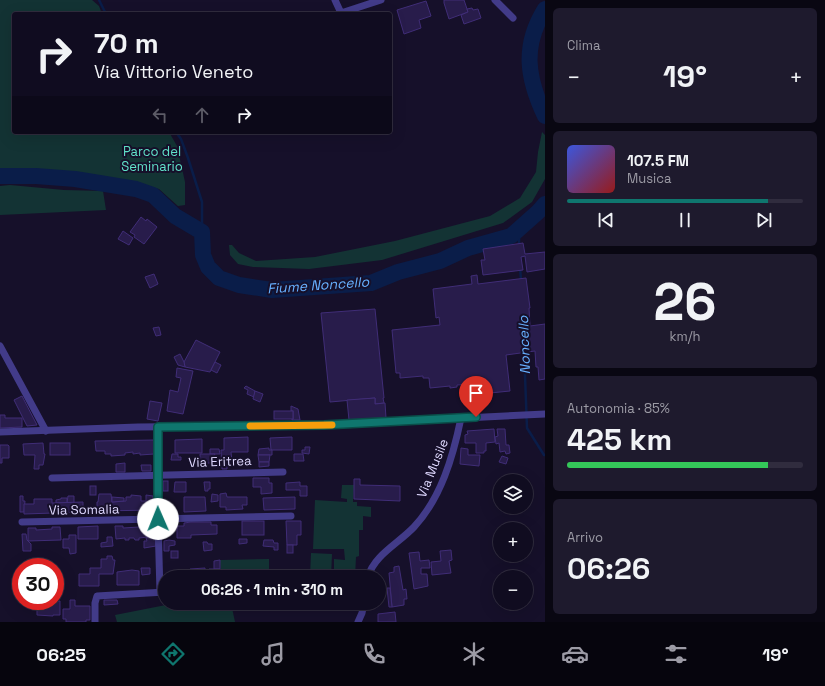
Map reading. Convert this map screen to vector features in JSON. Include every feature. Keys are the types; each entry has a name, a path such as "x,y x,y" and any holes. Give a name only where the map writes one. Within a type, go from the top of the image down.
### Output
{"street":[{"path":"335,0 340,12"},
{"path":"343,12 381,0"},
{"path":"494,0 513,18"},
{"path":"0,346 46,431"},
{"path":"0,432 158,427 324,425 545,414"},
{"name":"Via Musile","path":"372,570 386,551 413,528 432,503 447,469 457,440 462,418"},
{"path":"158,427 157,475 161,570"},
{"name":"Via Eritrea","path":"52,478 283,472"},
{"name":"Via Somalia","path":"22,522 291,516"},
{"path":"95,622 95,603 97,596 158,592"},
{"path":"358,622 363,610"}],"green space":[{"name":"Parco del Seminario","path":"0,0 92,0 99,6 101,12 12,12 12,134 170,134 177,146 185,182 185,205 178,206 159,189 103,176 62,172 0,169"},
{"path":"542,132 545,135 545,179 532,202 503,223 382,260 309,269 253,267 238,264 230,255 229,245 232,245 239,253 256,261 315,257 395,241 490,216 520,198 536,172"},
{"path":"10,185 64,190 103,191 106,210 0,215 0,186"},
{"path":"342,485 354,485 353,502 357,502 357,506 371,507 371,517 363,516 363,530 359,530 359,556 356,557 355,570 334,570 334,559 345,560 344,549 313,549 315,500 347,502 347,499 341,498"},
{"path":"311,553 332,554 331,570 310,570"},
{"path":"269,559 269,570 221,570 220,560"},
{"path":"158,607 158,610 232,610 235,622 117,622 115,615"}],"building":[{"path":"444,0 464,0 468,12 449,19"},
{"path":"426,1 431,16 419,20 421,28 404,34 397,10"},
{"path":"472,8 473,10 478,9 481,18 464,24 461,15 468,12 467,9"},
{"path":"141,217 146,221 147,219 157,227 144,244 130,232"},
{"path":"123,231 133,238 129,245 118,239"},
{"path":"523,243 525,254 545,252 545,269 527,272 525,256 521,257 523,270 483,275 481,260 485,260 483,249"},
{"path":"154,274 158,284 150,288 145,277"},
{"path":"477,275 478,284 526,278 530,308 530,326 545,324 545,379 539,380 535,351 506,355 510,391 490,393 489,382 480,382 480,384 473,385 457,385 457,387 450,388 450,386 430,388 429,378 423,378 423,376 400,378 400,373 396,373 392,330 440,325 439,317 436,318 433,289 472,284 471,276"},
{"path":"375,309 384,403 375,404 375,398 330,402 321,313"},
{"path":"159,327 161,335 156,336 153,328"},
{"path":"196,340 220,352 210,372 185,367 184,362"},
{"path":"180,354 185,367 178,365 174,357"},
{"path":"215,362 221,365 217,373 211,370"},
{"path":"177,368 193,371 183,414 167,411 170,390 178,392 181,378 176,377"},
{"path":"246,386 255,391 254,397 247,394 248,390 244,388"},
{"path":"255,391 263,394 260,402 253,399"},
{"path":"22,396 37,425 27,426 14,400"},
{"path":"375,398 375,404 385,403 386,418 349,420 347,400"},
{"path":"150,401 162,403 158,421 147,419"},
{"path":"291,406 298,409 300,420 292,420 293,411 291,411"},
{"path":"274,411 293,411 293,419 274,419"},
{"path":"0,415 5,415 5,418 22,418 22,427 0,428"},
{"path":"494,429 495,442 486,443 486,451 484,451 484,453 476,453 476,443 465,443 465,435 468,434 467,431"},
{"path":"497,429 505,429 506,445 509,445 510,453 506,454 505,451 500,452 499,443 496,444 495,437 498,436"},
{"path":"248,437 248,452 231,452 232,462 227,462 227,469 222,469 221,450 224,450 224,438"},
{"path":"292,437 292,450 271,450 270,438"},
{"path":"202,439 202,453 175,453 175,440"},
{"path":"154,440 154,454 140,455 140,453 133,454 133,452 125,453 125,455 111,456 111,454 105,454 105,451 96,451 95,441"},
{"path":"43,443 45,454 43,465 39,465 39,469 34,469 35,455 24,455 23,444"},
{"path":"50,443 70,443 70,455 50,455"},
{"path":"0,445 9,446 9,458 2,458 2,463 0,463"},
{"path":"305,447 310,447 309,454 302,453 302,450 305,450"},
{"path":"269,448 269,450 272,450 272,455 258,455 259,449"},
{"path":"461,448 468,449 468,455 480,455 479,466 460,464"},
{"path":"210,449 219,449 220,454 210,454"},
{"path":"172,454 178,454 178,457 181,457 181,460 171,460"},
{"path":"200,454 215,454 213,459 215,459 215,463 204,463 204,465 200,465"},
{"path":"294,454 303,454 304,461 294,461"},
{"path":"258,455 270,455 269,462 259,462"},
{"path":"502,456 508,458 506,464 499,462"},
{"path":"259,462 269,462 269,466 259,467"},
{"path":"125,463 125,472 116,472 116,464"},
{"path":"141,465 151,465 151,471 142,471"},
{"path":"253,478 269,478 269,483 272,483 272,493 261,494 261,487 253,487"},
{"path":"354,479 360,479 360,485 400,486 400,501 354,499"},
{"path":"163,481 168,481 168,491 163,491"},
{"path":"175,482 186,482 186,492 174,492"},
{"path":"204,482 210,482 210,489 208,489 208,491 205,491"},
{"path":"300,482 300,486 307,486 307,496 300,496 300,490 286,490 286,483"},
{"path":"90,486 96,486 96,495 90,495"},
{"path":"226,493 227,497 247,497 247,505 242,505 243,509 226,510 226,507 220,507 220,494"},
{"path":"99,494 111,494 112,502 126,501 126,497 131,497 131,495 141,496 141,501 146,501 146,495 153,496 153,501 156,501 156,510 97,511"},
{"path":"212,494 218,495 218,501 211,502"},
{"path":"20,496 23,496 23,501 25,501 24,512 20,512"},
{"path":"68,496 74,496 74,503 67,503"},
{"path":"112,497 124,498 124,501 112,502"},
{"path":"184,497 205,497 206,511 184,512"},
{"path":"295,497 295,509 264,510 263,498"},
{"path":"67,498 67,503 56,503 56,500"},
{"path":"34,499 52,499 52,503 83,502 83,512 24,514 24,504 34,504"},
{"path":"242,521 264,521 264,535 242,535"},
{"path":"286,521 301,521 301,535 297,535 297,545 287,545"},
{"path":"211,522 211,525 217,525 217,534 191,535 191,538 177,538 177,526 184,526 184,523"},
{"path":"139,525 148,525 148,537 139,538 139,540 135,540 134,538 129,538 129,540 125,540 125,538 116,539 115,526 123,526 123,528 139,527"},
{"path":"98,526 98,539 78,539 78,527"},
{"path":"52,527 60,527 61,540 28,541 28,528 36,528 36,530 52,529"},
{"path":"22,534 26,534 27,540 31,544 31,551 23,551"},
{"path":"153,534 155,534 156,546 144,548 144,541 147,541 146,538 153,537"},
{"path":"69,535 76,535 76,553 70,554 69,548 63,548 63,539 69,539"},
{"path":"107,537 112,537 113,546 101,547 101,543 107,542"},
{"path":"239,539 247,539 247,543 239,544"},
{"path":"264,540 273,540 274,543 278,543 278,550 274,550 274,547 263,546"},
{"path":"164,541 175,541 175,545 169,546 169,551 164,551"},
{"path":"203,542 212,544 212,550 204,551"},
{"path":"287,545 293,545 293,553 287,553"},
{"path":"451,550 452,560 449,561 451,573 432,575 431,562 441,561 440,551"},
{"path":"171,551 178,551 178,558 171,558"},
{"path":"419,552 420,561 429,560 430,568 421,568 421,574 427,574 428,586 414,589 409,553"},
{"path":"107,556 112,556 113,560 115,560 113,574 99,574 99,586 79,586 79,574 90,574 90,568 101,568 101,559 107,559"},
{"path":"220,560 220,569 214,569 214,561"},
{"path":"399,566 403,590 406,589 407,599 404,599 404,605 392,607 389,573 394,572 394,567"},
{"path":"141,568 150,568 150,574 142,575"},
{"path":"205,568 205,570 190,570"},
{"path":"220,569 220,570 209,570"},
{"path":"132,570 139,571 139,585 117,585 117,572"},
{"path":"387,588 390,588 392,607 389,607"},
{"path":"70,600 75,600 75,606 90,606 90,620 86,620 86,622 66,622 66,619 63,619 63,610 70,609"},
{"path":"104,600 117,600 118,604 104,605"},
{"path":"37,610 60,610 60,615 37,615"},
{"path":"395,612 396,622 378,622 378,614"}],"waterway":[{"path":"99,0 105,12"},
{"name":"Fiume Noncello","path":"545,9 533,36 530,49 531,75 534,88 545,116"},
{"path":"177,134 181,139 188,158 202,202 202,232"},
{"name":"Fiume Noncello","path":"0,176 36,176 75,179 136,189 153,195 175,216 202,232 203,255 208,267 219,278 239,285 272,290 371,283 398,272 440,261 468,248 511,236 545,204"},
{"name":"Noncello","path":"519,230 519,246"},
{"name":"Noncello","path":"520,267 521,280"},
{"name":"Noncello","path":"524,349 527,428 545,455"}],"slow traffic":[{"path":"250,426 332,425"}],"route":[{"path":"158,519 158,427 324,425 476,417"}]}
